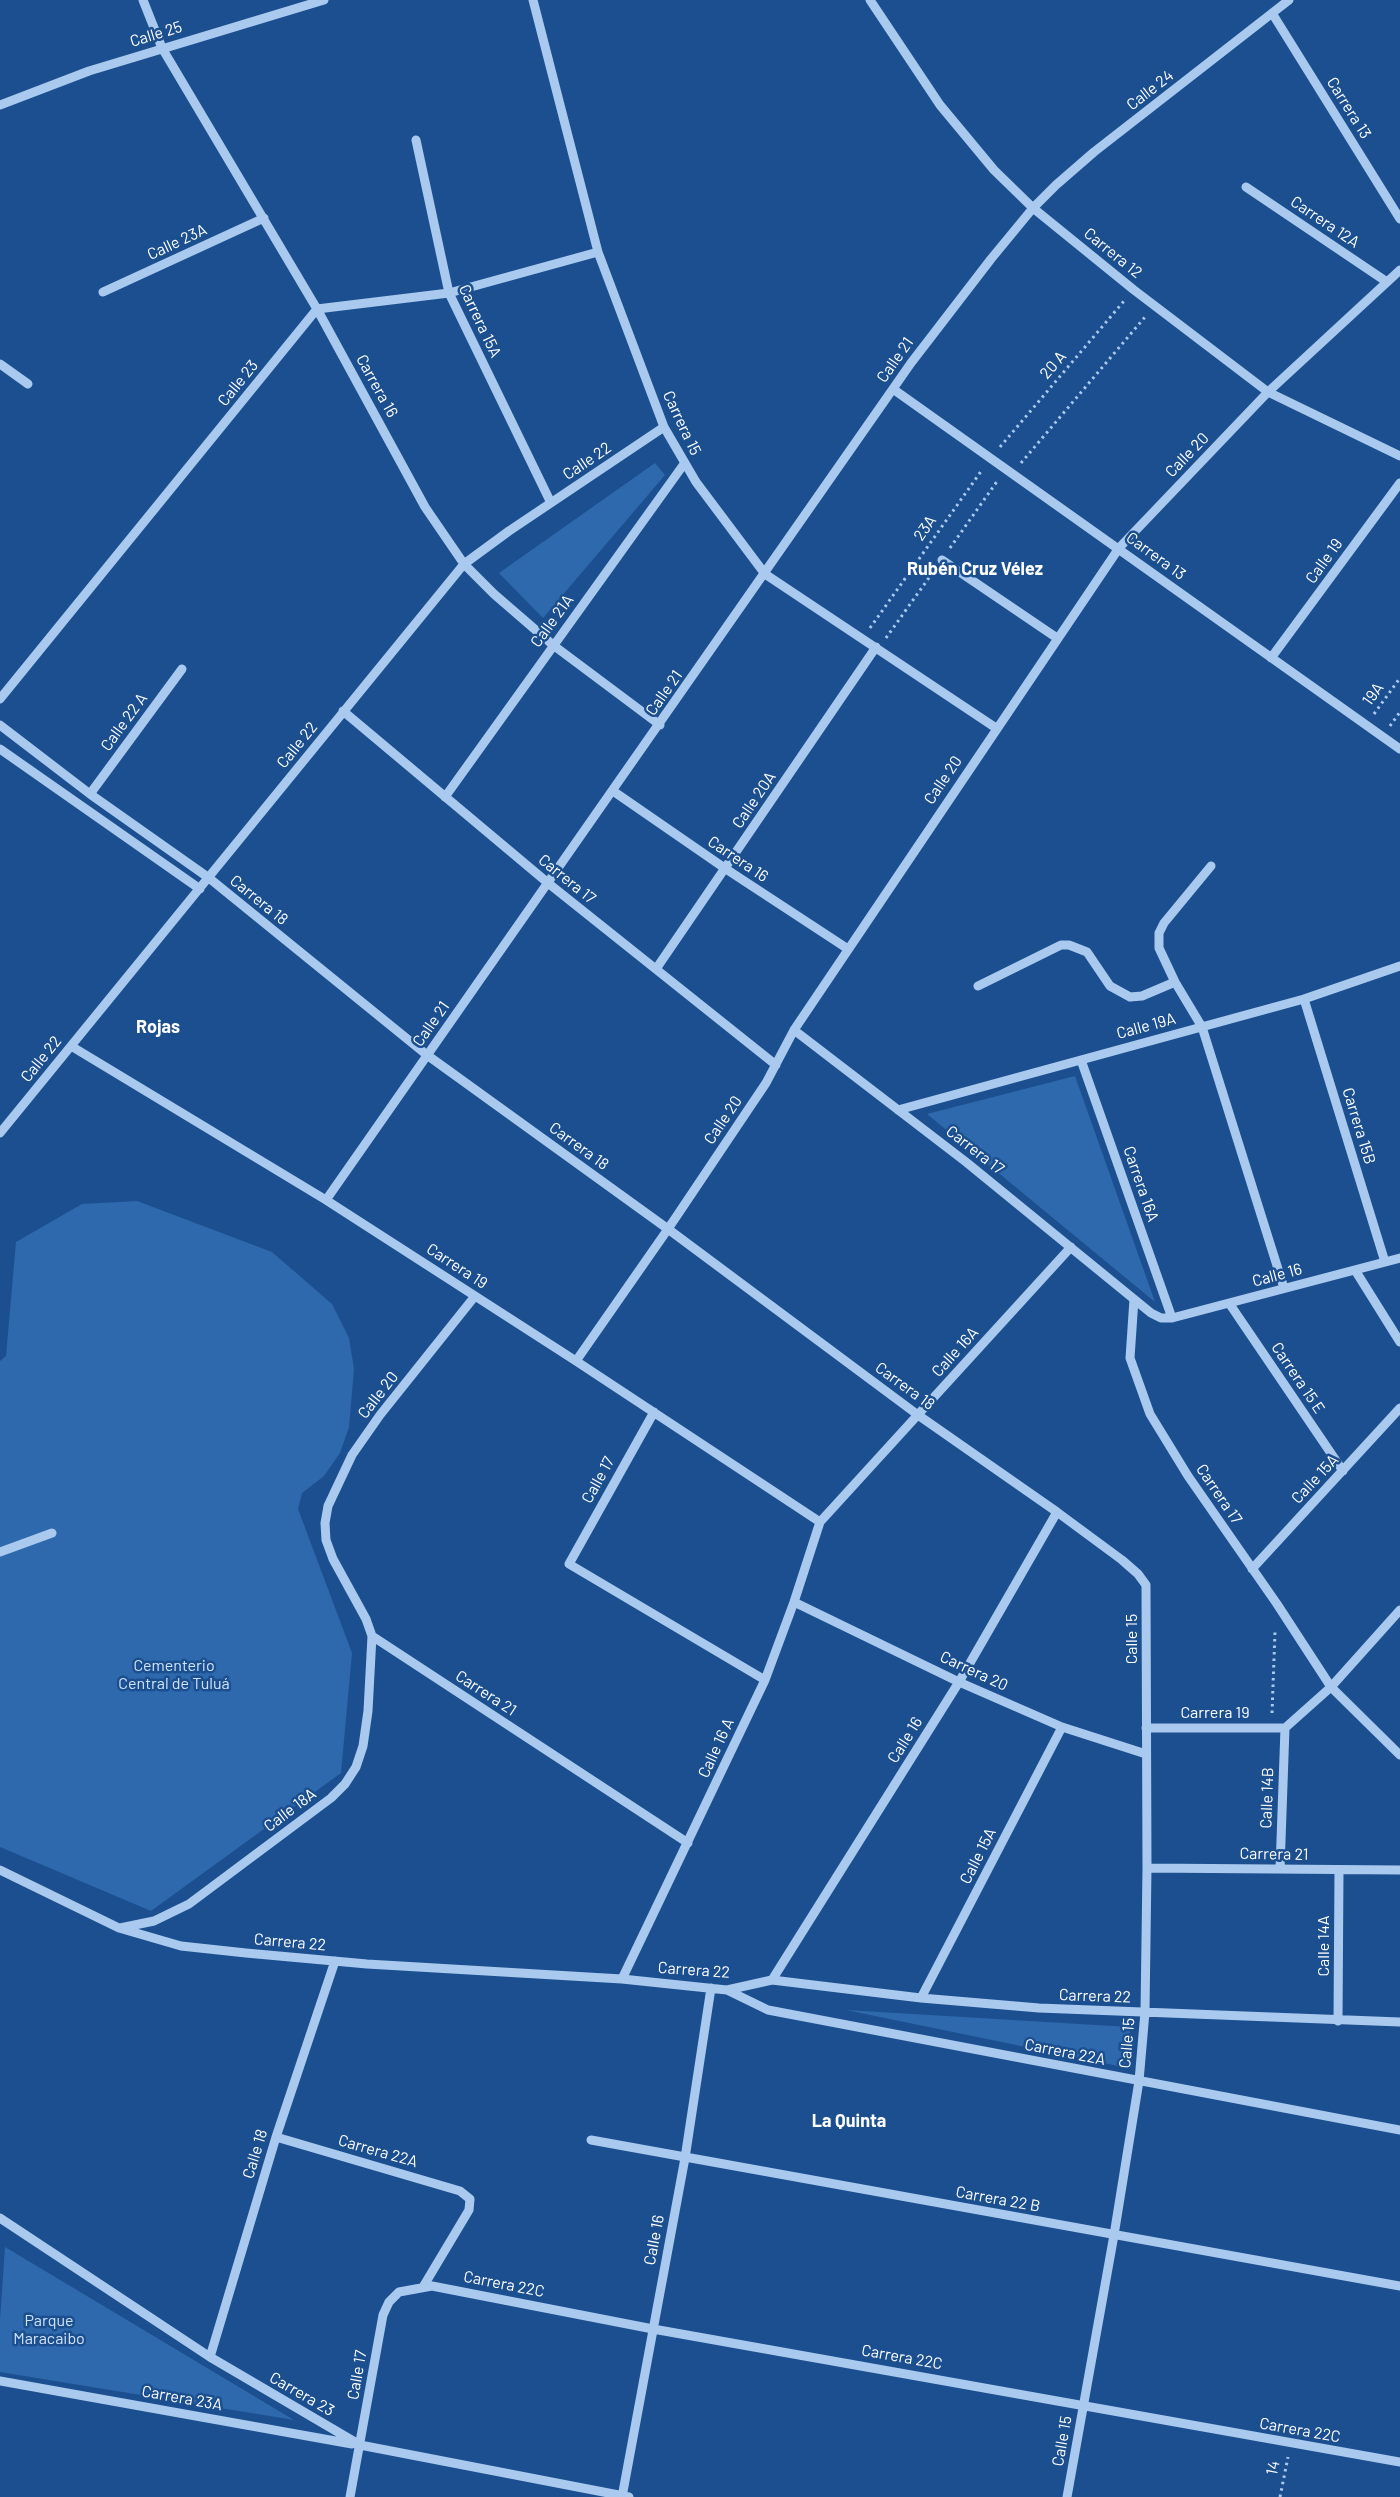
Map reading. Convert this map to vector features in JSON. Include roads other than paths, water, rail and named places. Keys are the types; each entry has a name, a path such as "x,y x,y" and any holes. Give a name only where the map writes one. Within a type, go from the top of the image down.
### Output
{"street":[{"name":"Carrera 16","path":"143,0 162,48 317,309 425,507 464,564 494,594 553,645 660,725"},
{"name":"Calle 25","path":"0,105 89,71 324,0"},
{"name":"Carrera 15","path":"533,0 598,252 664,427 684,464 765,574 996,728"},
{"name":"Carrera 12","path":"870,0 940,105 994,170 1033,208 1134,290 1268,392 1400,456"},
{"name":"Calle 24","path":"1033,208 1094,152 1288,0"},
{"name":"Carrera 13","path":"1272,12 1400,219"},
{"name":"Carrera 15A","path":"416,140 449,294 551,503"},
{"name":"Carrera 12A","path":"1246,187 1387,282"},
{"name":"Calle 21","path":"326,1200 660,725 893,389 944,318 1033,208"},
{"name":"Calle 23A","path":"103,292 264,218"},
{"path":"317,309 449,294 598,252"},
{"name":"Calle 20","path":"576,1361 668,1229 776,1065 794,1030 1119,548 1268,392 1400,270"},
{"name":"Calle 23","path":"0,699 317,309"},
{"path":"0,364 28,384"},
{"name":"Carrera 13","path":"893,389 1400,749"},
{"name":"Calle 22","path":"0,1133 464,564 664,427"},
{"name":"Calle 21A","path":"445,797 684,464"},
{"name":"Calle 19","path":"1271,658 1400,482"},
{"path":"942,560 1057,638"},
{"name":"Calle 20A","path":"656,969 876,647"},
{"name":"Calle 22 A","path":"90,794 182,669"},
{"name":"Carrera 17","path":"343,711 548,883 776,1065"},
{"name":"Carrera 18","path":"0,724 90,794 209,878 427,1055 668,1229 918,1415 1057,1512 1133,1570 1146,1585"},
{"path":"0,748 200,889"},
{"name":"Carrera 16","path":"613,791 726,869 848,949"},
{"path":"1211,866 1168,916 1159,933 1159,948 1175,982 1202,1027 1284,1288"},
{"path":"978,986 1060,945 1069,945 1087,952 1110,986 1130,997 1142,996 1175,982"},
{"name":"Calle 19A","path":"898,1110 1304,999 1400,966"},
{"name":"Carrera 15B","path":"1304,999 1385,1262"},
{"name":"Carrera 17","path":"794,1030 1071,1247 1151,1313 1161,1318"},
{"name":"Carrera 19","path":"71,1046 326,1200 576,1361 820,1522"},
{"name":"Carrera 16A","path":"1081,1060 1172,1318"},
{"name":"Calle 16A","path":"820,1522 1071,1247"},
{"name":"Calle 16","path":"1161,1318 1172,1318 1400,1258"},
{"path":"1355,1270 1400,1342"},
{"name":"Calle 20","path":"372,1636 366,1619 333,1559 326,1540 325,1523 328,1506 352,1455 380,1415 475,1296"},
{"name":"Carrera 17","path":"1134,1299 1130,1358 1150,1414 1188,1476 1277,1604 1331,1687 1400,1756"},
{"name":"Carrera 15 E","path":"1229,1303 1343,1471"},
{"name":"Calle 15A","path":"1252,1569 1400,1408"},
{"name":"Calle 17","path":"654,1412 569,1564 765,1680"},
{"name":"Calle 16","path":"772,1980 959,1682 1057,1512"},
{"name":"Calle 16 A","path":"622,1979 765,1680 794,1602 820,1522"},
{"path":"0,1552 52,1533"},
{"name":"Calle 15","path":"1067,2497 1114,2235 1138,2081 1145,2012 1147,1868 1146,1585"},
{"name":"Carrera 20","path":"794,1602 959,1682 1062,1727 1146,1754"},
{"path":"1285,1728 1331,1687 1400,1610"},
{"name":"Carrera 21","path":"372,1636 688,1843"},
{"name":"Calle 18A","path":"119,1928 154,1921 189,1904 331,1798 345,1784 356,1767 363,1746 368,1711 372,1636"},
{"name":"Calle 15A","path":"920,1998 1062,1727"},
{"name":"Carrera 19","path":"1146,1728 1285,1728"},
{"name":"Calle 14B","path":"1280,1869 1285,1728"},
{"name":"Carrera 21","path":"1147,1868 1400,1870"},
{"name":"Carrera 22","path":"0,1870 119,1928 181,1946 335,1961 622,1979 728,1990 772,1980 920,1998 1039,2008 1400,2022"},
{"name":"Calle 14A","path":"1338,2021 1339,1871"},
{"name":"Calle 18","path":"210,2357 276,2137 335,1961"},
{"name":"Calle 16","path":"624,2497 685,2158 711,1988"},
{"name":"Carrera 22A","path":"728,1990 768,2010 1400,2130"},
{"name":"Carrera 22A","path":"276,2137 460,2191 470,2199 469,2210 423,2286"},
{"name":"Carrera 22 B","path":"591,2140 1400,2286"},
{"name":"Carrera 23","path":"0,2218 210,2357 360,2445 624,2497"},
{"name":"Carrera 22C","path":"399,2292 423,2286 432,2286 653,2329 1083,2404 1290,2444 1400,2462"},
{"name":"Calle 17","path":"350,2497 383,2316 389,2302 399,2292"},
{"name":"Carrera 23A","path":"0,2381 360,2445"}],"district":[{"name":"Rubén Cruz Vélez","path":"975,569"},
{"name":"Rojas","path":"158,1027"},
{"name":"La Quinta","path":"849,2121"}],"park label":[{"name":"Cementerio Central de Tuluá","path":"174,1675"},
{"name":"Parque Maracaibo","path":"49,2330"}]}
